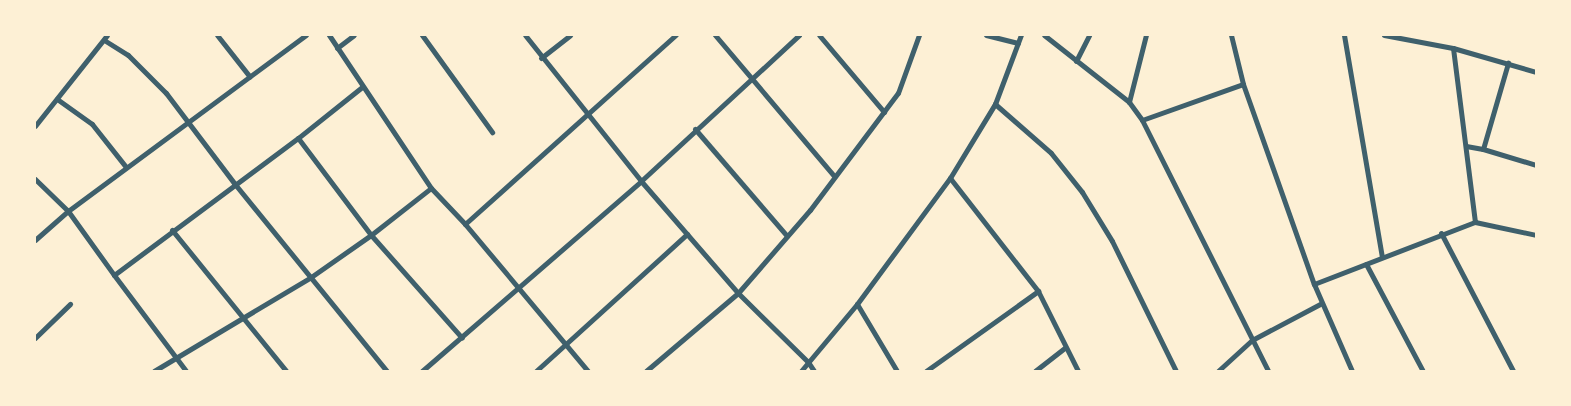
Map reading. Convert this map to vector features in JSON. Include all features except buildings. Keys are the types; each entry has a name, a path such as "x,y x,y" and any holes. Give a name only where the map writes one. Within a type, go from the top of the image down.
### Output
{"street":[{"path":"217,35 250,77"},
{"path":"35,240 68,210 189,123 306,35"},
{"path":"329,35 430,188 465,224 588,371"},
{"path":"336,48 354,35"},
{"path":"422,35 492,132"},
{"path":"525,35 587,117 640,181 738,293 808,362 814,371"},
{"path":"541,58 570,35"},
{"path":"465,224 587,117 676,35"},
{"path":"715,35 752,76 834,176"},
{"path":"422,371 640,181 798,35"},
{"path":"819,35 884,112"},
{"path":"646,371 738,293 787,236 884,112 903,84 919,35"},
{"path":"986,35 1018,43"},
{"path":"801,371 856,304 950,178 995,104 1020,35"},
{"path":"1044,35 1129,102 1142,120 1268,371"},
{"path":"1076,61 1089,35"},
{"path":"1129,102 1146,35"},
{"path":"1231,35 1244,84 1320,304 1352,371"},
{"path":"1344,35 1382,258"},
{"path":"1384,35 1453,48 1536,72"},
{"path":"35,126 106,37 150,74 234,183 387,371"},
{"path":"1453,48 1475,222"},
{"path":"1483,150 1508,64"},
{"path":"1142,120 1244,84"},
{"path":"114,275 234,183 298,138 362,87"},
{"path":"57,99 92,124 126,167"},
{"path":"995,104 1052,153 1082,192 1112,241 1176,371"},
{"path":"695,129 787,236"},
{"path":"298,138 371,236 462,338"},
{"path":"1466,146 1536,166"},
{"path":"950,178 1038,291 1064,348 1078,371"},
{"path":"35,179 68,210 186,371"},
{"path":"154,371 311,277 371,236 430,188"},
{"path":"1314,284 1441,233 1475,222 1536,235"},
{"path":"172,230 240,318 286,371"},
{"path":"1441,233 1513,371"},
{"path":"536,371 687,234"},
{"path":"1366,264 1423,371"},
{"path":"926,371 1038,291"},
{"path":"35,338 70,304"},
{"path":"856,304 897,371"},
{"path":"1218,371 1252,340 1320,304"},
{"path":"1035,371 1064,348"}]}
